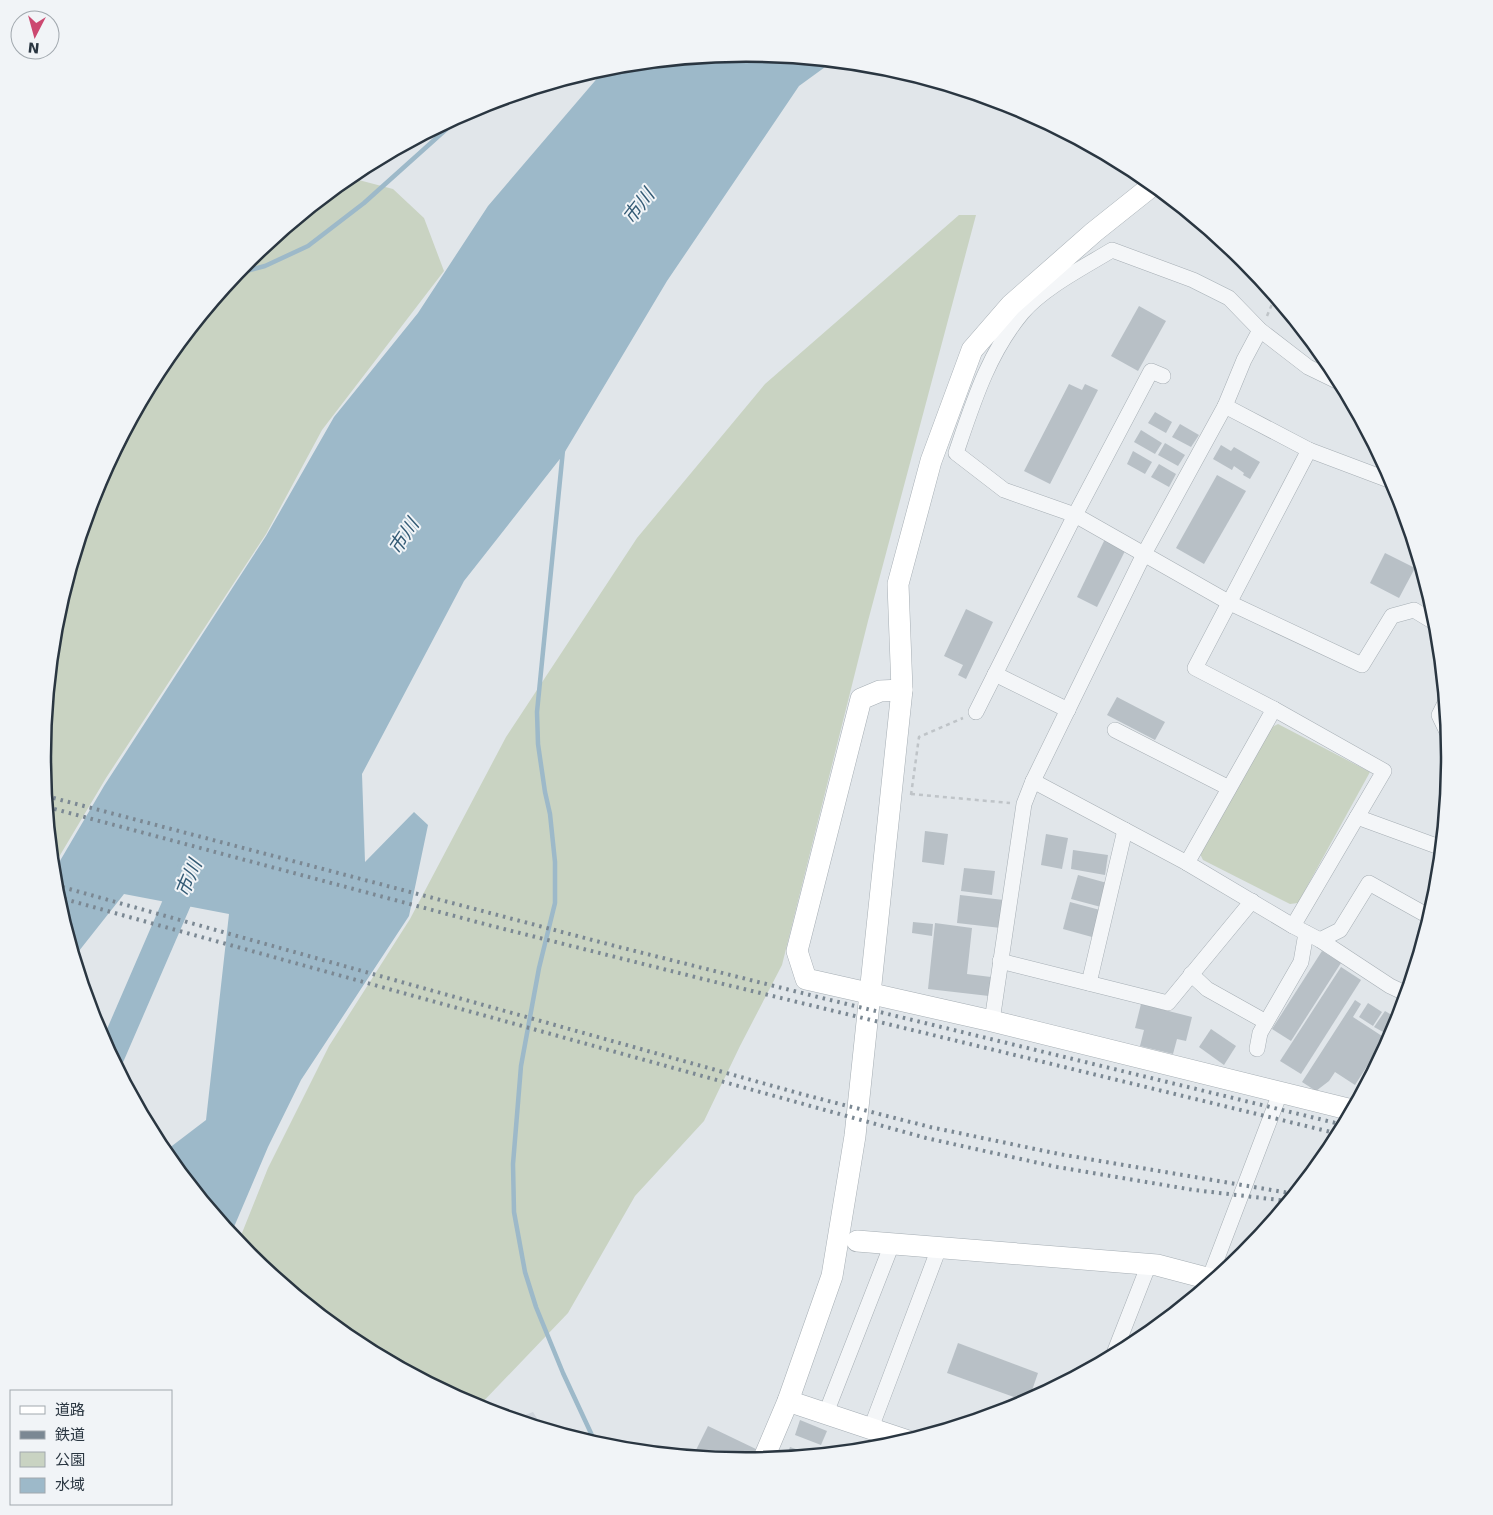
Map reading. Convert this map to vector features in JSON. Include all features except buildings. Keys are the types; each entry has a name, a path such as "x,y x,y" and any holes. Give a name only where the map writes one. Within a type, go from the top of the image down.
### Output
{"street":[{"path":"766,1452 788,1401 832,1276 855,1136 902,690 898,584 931,462 972,350 1094,232 1147,189"},
{"path":"1329,377 1308,367 1260,330 1228,298 1193,280 1112,250 1017,308 979,385 956,453 1004,490 1075,515 1230,603 1362,666 1392,616 1414,610 1427,618"},
{"path":"992,1021 1024,804 1033,781 1144,554 1225,406 1244,360 1260,330"},
{"path":"976,712 1075,515 1151,371 1163,376"},
{"path":"1225,406 1309,450 1383,478"},
{"path":"1257,1049 1260,1033 1301,962 1299,929 1357,817 1384,771 1274,709 1195,668 1309,450"},
{"path":"995,674 1068,710"},
{"path":"902,690 880,691 861,699 797,952 806,978 992,1021 1347,1109"},
{"path":"1187,863 1274,709"},
{"path":"1115,730 1229,788"},
{"path":"1033,781 1187,863 1320,940 1390,986 1401,991"},
{"path":"1357,817 1436,846"},
{"path":"1089,983 1125,830"},
{"path":"1320,940 1340,930 1369,883 1423,913"},
{"path":"1000,961 1168,1003 1252,901"},
{"path":"1191,974 1207,989 1266,1022"},
{"path":"1214,1272 1280,1093"},
{"path":"857,1241 1149,1264 1205,1280"},
{"path":"826,1413 892,1244"},
{"path":"871,1428 939,1248"},
{"path":"1117,1346 1149,1264"},
{"path":"788,1401 871,1428 891,1437"}],"path":[{"path":"910,804 918,737 976,712"},
{"path":"911,794 1024,804"}],"shaded area":[{"path":"533,1412 538,1421 523,1416"}],"green space":[{"path":"359,180 393,189 424,218 444,271 322,430 266,534 106,778 59,857 51,758 57,667 75,578 88,534 104,491 123,450 144,410 168,371 224,299 255,266 288,235"},
{"path":"959,215 976,215 868,621 782,965 704,1121 635,1196 568,1313 483,1401 399,1360 360,1336 288,1280 241,1235 268,1168 329,1046 410,919 506,737 637,538 765,384"},
{"path":"1278,724 1370,772 1298,903 1290,904 1203,860 1199,852 1270,728"}],"water":[{"path":"746,62 825,67 799,86 667,281 563,455 464,581 362,774 365,862 414,812 428,825 409,916 301,1080 268,1147 234,1227 195,1181 170,1147 206,1120 229,914 124,894 79,951 59,862 104,786 266,536 334,417 418,313 488,206 596,79 656,68 701,64"}],"waterway":[{"path":"252,269 265,266 308,246 364,203 443,132"},
{"path":"563,450 537,712 538,744 550,814 555,862 555,903 539,968 521,1066 513,1164 514,1212 525,1272 536,1307 563,1373 592,1435"},
{"name":"市川","path":"115,1047 191,870"}],"railway":[{"path":"53,798 619,947 1338,1123"},
{"path":"54,809 492,926 1332,1132"},
{"path":"64,888 805,1095 930,1127 1059,1154 1288,1193"},
{"path":"67,900 926,1138 1057,1167 1194,1190 1282,1200"}]}
